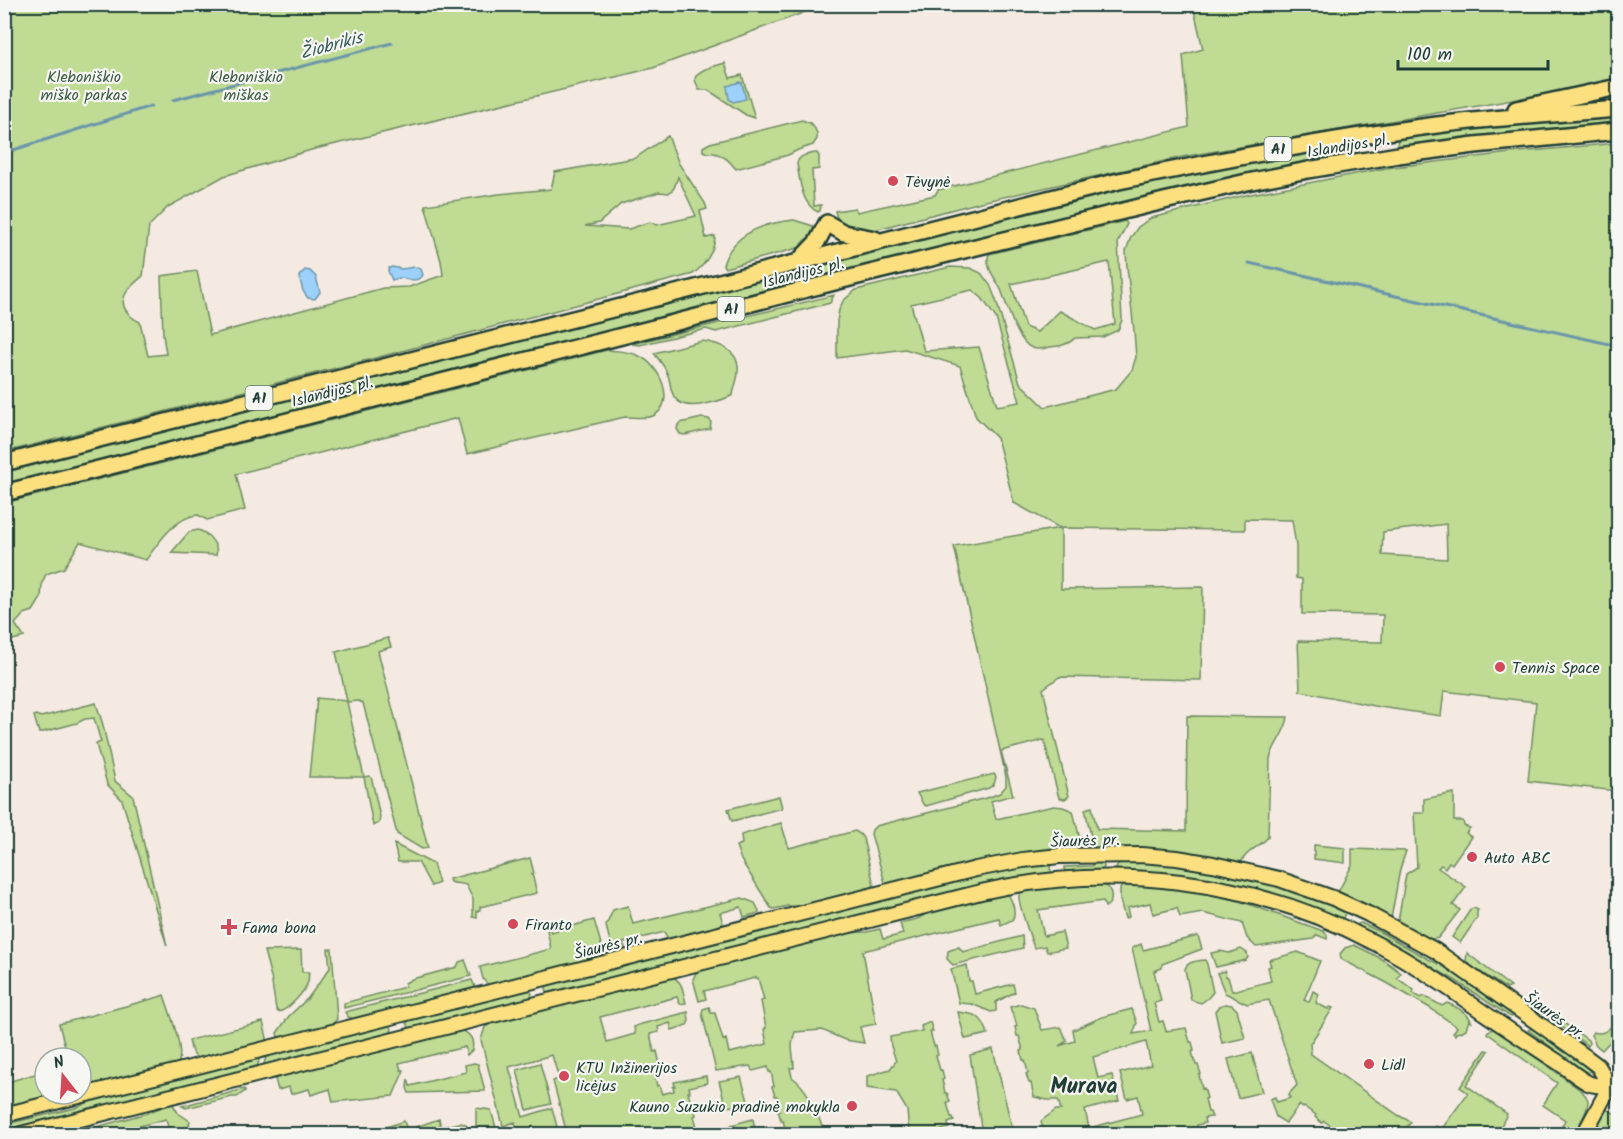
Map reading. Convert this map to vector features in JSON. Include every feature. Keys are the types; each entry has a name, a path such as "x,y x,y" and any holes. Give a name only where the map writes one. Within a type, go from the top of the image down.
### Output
{"highway":[{"path":"1439,125 1618,87"},
{"name":"Islandijos pl.","path":"4,463 1119,181 1304,145 1439,125 1618,109"},
{"name":"Islandijos pl.","path":"4,493 1153,203 1308,170 1398,155 1618,131"},
{"path":"799,261 817,242 827,223 844,233 882,240"}],"main road":[{"name":"Šiaurės pr.","path":"4,1115 976,869 1059,856 1113,855 1178,858 1245,871 1306,887 1368,914 1436,951 1598,1066 1616,1085"},
{"path":"1112,878 1113,855"},
{"path":"1059,856 1061,879"},
{"path":"21,1134 981,892 1011,885 1061,879 1112,878 1180,882 1257,897 1292,907 1371,940 1446,986 1506,1029 1589,1083 1616,1085 1584,1134"},
{"path":"1345,928 1355,919 1368,914"},
{"path":"538,980 543,1002"},
{"path":"396,1016 402,1038"},
{"path":"1506,1029 1522,1025 1530,1018"}],"green space":[{"path":"5,4 819,4 800,14 653,68 311,150 224,176 168,207 149,226 143,276 126,292 123,302 129,314 140,322 148,356 166,354 161,276 197,271 210,335 383,288 409,287 443,275 425,205 551,189 555,172 635,158 668,136 679,164 705,203 707,209 700,211 706,238 715,236 715,242 708,258 693,274 5,452","holes":["678,177 696,216 657,225 650,222 629,229 585,226 599,223 621,204 659,192 669,193 674,188"]},
{"path":"1193,5 1618,5 1618,82 1187,156 981,202 870,231 848,227 840,222 835,211 855,208 857,212 935,195 938,190 1189,127 1183,55 1203,49"},
{"path":"725,63 730,78 742,75 755,118 746,115 708,90 699,90 695,80 696,76 707,68"},
{"path":"1618,114 1618,124 1538,131 1403,149 1397,146 1398,138 1471,127"},
{"path":"802,120 814,127 817,139 813,145 788,155 736,169 724,157 703,151 703,147 710,143"},
{"path":"1354,143 1357,155 1240,177 982,236 5,486 5,470 949,230 1245,162"},
{"path":"1618,143 1617,791 1528,781 1536,702 1444,691 1441,716 1300,691 1298,641 1382,642 1383,615 1302,614 1302,579 1296,578 1296,546 1292,520 1245,519 1245,530 1061,528 1061,589 1203,587 1201,680 1059,677 1043,689 1069,796 1065,799 1059,798 1044,740 1001,751 1013,795 991,801 996,819 1054,806 1073,811 1081,843 1077,849 1015,855 888,885 885,883 871,834 876,826 990,797 1000,793 1006,786 1006,777 954,546 1060,528 1014,503 997,438 976,417 960,366 905,349 837,358 837,321 843,301 856,290 950,267 970,268 981,273 990,285 996,300 1020,383 1045,407 1116,389 1132,370 1136,357 1126,251 1138,227 1151,218 1246,195 1386,168","holes":["972,290 982,298 996,318 1020,402 997,406 979,347 924,351 911,304","1446,524 1447,559 1382,555 1383,532"]},
{"path":"817,153 819,169 812,170 814,206 821,205 818,212 805,198 797,164 802,157"},
{"path":"794,220 813,226 817,230 805,246 725,268 723,265 727,254 741,237 760,227"},
{"path":"1125,221 1127,224 1118,242 1122,320 1118,330 1103,337 1075,338 1060,346 1032,348 1022,339 1013,323 1002,292 988,264 989,254","holes":["1109,262 1115,324 1095,330 1060,311 1037,332 1025,327 1011,284"]},
{"path":"834,295 830,303 716,332 706,329 640,345 632,344"},
{"path":"702,341 727,349 735,358 738,364 738,374 733,395 723,400 695,406 686,405 674,397 666,370 654,353"},
{"path":"607,350 635,354 646,360 659,375 665,393 664,402 653,416 625,417 467,454 458,418 236,474 245,510 207,520 198,515 182,520 168,532 146,560 80,542 64,568 46,574 42,583 41,598 33,611 24,614 15,624 24,637 5,642 5,503"},
{"path":"702,418 709,419 710,429 685,435 680,434 677,429 680,423"},
{"path":"198,530 212,540 216,547 216,555 171,553 189,532"},
{"path":"388,638 391,647 378,651 428,848 422,849 397,834 363,703 347,702 364,777 309,777 317,698 347,701 336,652"},
{"path":"96,703 115,781 133,796 167,946 122,800 107,784 96,744 101,742 94,718 39,733 34,716 41,717"},
{"path":"1187,716 1288,717 1270,759 1268,837 1239,863 1187,853 1095,848 1085,809 1092,807 1097,829 1186,831"},
{"path":"994,774 996,777 994,784 989,788 926,806 917,793"},
{"path":"370,776 372,780 380,817 379,823 373,826 364,777"},
{"path":"1454,793 1454,821 1463,821 1464,826 1470,828 1466,833 1471,837 1452,864 1449,862 1445,868 1441,865 1438,868 1466,887 1453,905 1460,910 1438,938 1428,940 1398,922 1406,874 1417,867 1414,813 1424,813 1424,799"},
{"path":"779,796 782,808 732,821 728,809"},
{"path":"781,823 789,848 855,831 860,834 863,838 874,885 868,890 806,906 771,908 741,860 736,846 742,844 741,835"},
{"path":"394,844 433,864 439,883 431,886 418,862 398,862"},
{"path":"1314,845 1345,848 1345,863 1314,859"},
{"path":"1352,849 1406,851 1400,869 1391,919 1337,894 1352,865"},
{"path":"530,858 537,893 480,907 477,911 477,918 473,917 473,899 466,885 450,882 449,879"},
{"path":"1096,861 1102,862 1103,871 1069,874 1064,869 1064,867 1092,866"},
{"path":"1122,862 1171,863 1221,871 1283,888 1346,911 1340,920 1119,872 1116,869"},
{"path":"1051,863 1052,874 552,994 547,992 547,984 998,871"},
{"path":"1124,883 1182,888 1237,900 1323,931 1327,939 1317,935 1313,939 1256,947 1247,938 1242,923 1203,913 1180,917 1177,908 1153,914 1150,903 1127,908 1129,917 1125,918 1120,900 1120,889"},
{"path":"1071,884 1102,884 1110,890 1111,901 1105,907 1103,901 1038,910 1044,936 1062,932 1066,948 1047,952 1045,946 1034,948 1020,907 1020,894 1025,889"},
{"path":"1003,893 1010,897 1014,914 1012,920 1001,925 999,918 863,951 876,1024 860,1027 864,1043 845,1040 822,1030 795,1032 792,1046 794,1068 790,1068 792,1077 808,1095 825,1134 784,1134 786,1133 783,1120 778,1111 780,1110 777,1096 772,1087 774,1086 768,1067 753,1071 750,1066 716,1071 703,1009 709,1007 711,1013 715,1013 729,1053 767,1044 761,1001 764,1000 758,978 755,978 704,991 706,999 699,1001 693,979 696,973 845,933 880,929 883,939 903,934 900,923 917,919 936,909"},
{"path":"742,898 755,903 759,913 744,917 741,907 720,913 723,923 715,929 669,940 664,932 623,943 627,952 617,954 612,949 606,926 613,910 628,906 633,924"},
{"path":"1474,908 1478,910 1477,918 1460,943 1452,937"},
{"path":"594,920 603,951 600,958 489,986 483,979 480,967 551,949 547,930 550,929 551,932"},
{"path":"1361,923 1457,972 1514,1016 1509,1016 1453,979 1359,928 1358,924"},
{"path":"1022,936 1023,948 953,965 947,959 948,951 959,947 963,952"},
{"path":"1198,936 1202,949 1162,964 1162,968 1154,971 1161,1001 1154,1003 1159,1022 1163,1021 1166,1031 1186,1028 1190,1042 1192,1042 1196,1065 1201,1074 1199,1075 1207,1098 1205,1099 1208,1112 1212,1117 1204,1118 1205,1123 1197,1125 1199,1134 1044,1134 1041,1121 1056,1110 1061,1110 1058,1100 1034,1097 1026,1074 1028,1073 1021,1051 1023,1050 1015,1027 1017,1026 1010,1007 1021,1004 1034,1008 1042,1030 1061,1027 1067,1041 1059,1046 1075,1041 1073,1030 1102,1017 1132,1009 1137,1023 1133,1034 1151,1031 1132,948 1141,944 1143,950","holes":["1146,1042 1151,1065 1120,1073 1127,1099 1138,1096 1142,1114 1089,1128 1085,1110 1119,1101 1112,1075 1098,1078 1093,1057"]},
{"path":"1354,945 1395,968 1401,973 1397,978 1414,990 1413,993 1442,1006 1447,1003 1455,1006 1465,1013 1472,1023 1469,1020 1466,1029 1455,1035 1453,1033 1457,1027 1430,1008 1341,959 1340,954 1345,948"},
{"path":"328,949 332,949 337,1019 331,1026 278,1037 277,1033 289,1016 308,998 330,968"},
{"path":"1241,949 1247,953 1246,960 1216,967 1211,953 1220,951 1229,953"},
{"path":"301,950 302,972 309,972 308,982 296,1000 278,1012 264,951"},
{"path":"1298,952 1320,961 1304,1000 1309,1002 1313,991 1319,994 1316,1003 1328,1009 1333,1008 1310,1044 1311,1054 1411,1122 1402,1134 1338,1134 1334,1132 1335,1129 1324,1121 1322,1123 1315,1117 1316,1115 1299,1105 1286,1123 1276,1117 1270,1099 1275,1097 1277,1102 1290,1098 1289,1094 1297,1085 1269,1000 1247,1004 1225,993 1217,973 1225,971 1232,991 1271,981 1269,960"},
{"path":"1467,953 1511,987 1507,989 1469,965 1466,961"},
{"path":"465,960 471,976 344,1008 344,1003 405,987 405,983 412,979 457,967 459,962"},
{"path":"1205,960 1213,992 1201,1003 1191,1000 1185,969 1191,963"},
{"path":"967,965 969,981 972,981 975,994 1013,984 1015,992 996,1002 996,1011 991,1012 972,1004 959,1003 951,969"},
{"name":"KTU Inžinerijos licėjus","path":"672,977 680,984 686,1003 680,1004 677,997 600,1017 607,1042 635,1034 634,1027 638,1025 688,1012 687,1025 672,1030 670,1023 658,1027 659,1032 650,1034 660,1065 652,1067 657,1086 659,1085 662,1094 674,1091 674,1082 706,1076 707,1083 689,1087 690,1092 688,1092 701,1134 567,1134 553,1081 559,1079 552,1055 509,1067 523,1117 552,1108 559,1134 518,1134 515,1122 503,1126 481,1040 485,1027 495,1021"},
{"path":"472,980 475,987 472,990 357,1020 348,1017 345,1012"},
{"path":"530,990 532,994 527,1001 414,1029 407,1024 409,1018"},
{"path":"164,995 178,1040 180,1058 178,1064 93,1086 93,1046 65,1046 59,1024"},
{"path":"1232,1005 1237,1010 1245,1038 1222,1043 1215,1011 1219,1006"},
{"path":"1542,1008 1588,1040 1588,1046 1541,1012"},
{"path":"958,1012 978,1017 988,1034 965,1039"},
{"path":"263,1022 267,1038 265,1043 200,1059 192,1051 189,1040"},
{"path":"930,1022 933,1032 930,1032 934,1046 936,1046 940,1070 942,1070 945,1093 950,1102 947,1103 954,1121 948,1123 949,1128 941,1130 941,1134 909,1134 907,1110 896,1092 867,1088 867,1076 890,1069 896,1061 890,1037 922,1031 921,1026"},
{"path":"388,1024 392,1030 389,1035 263,1067 267,1054"},
{"path":"1613,1025 1618,1033 1602,1050 1596,1045 1591,1035 1593,1032 1604,1032"},
{"path":"1496,1028 1586,1096 1587,1110 1574,1134 1558,1134 1565,1120 1543,1105 1557,1083 1487,1033"},
{"path":"1532,1028 1592,1068 1588,1074 1528,1030"},
{"path":"457,1030 470,1036 472,1050 467,1055 465,1047 399,1063 401,1070 404,1070 393,1096 333,1102 330,1089 311,1095 309,1089 291,1094 289,1087 278,1090 275,1079 277,1076"},
{"path":"993,1049 1013,1132 982,1134 970,1055"},
{"path":"1486,1050 1489,1051 1466,1085 1507,1114 1497,1134 1431,1134 1436,1126 1441,1130 1468,1093 1460,1087"},
{"path":"1252,1053 1262,1092 1238,1098 1228,1059"},
{"path":"260,1056 257,1068 8,1130 7,1126 11,1123 80,1106 93,1106 93,1100 105,1095"},
{"path":"540,1063 551,1104 527,1110 517,1070"},
{"path":"478,1064 485,1091 409,1093 408,1079 410,1086 466,1072 465,1065"},
{"path":"33,1075 33,1101 5,1108 4,1083"},
{"path":"741,1077 749,1104 726,1107 719,1081"},
{"path":"244,1089 245,1091 237,1097 186,1108 182,1106"},
{"path":"172,1103 178,1113 190,1121 189,1125 205,1134 170,1134 166,1119 110,1134 88,1134 89,1129 147,1113"},
{"path":"476,1108 491,1110 496,1128 476,1134"},
{"path":"1608,1110 1618,1115 1618,1134 1593,1134 1605,1111"},
{"path":"439,1119 441,1127 459,1123 466,1124 468,1134 370,1134 404,1121 407,1130"},
{"path":"753,1119 756,1134 733,1134 731,1125"}],"water":[{"path":"740,82 746,99 733,102 729,99 727,86"},
{"path":"392,267 402,269 415,267 421,269 423,275 416,280 401,278 392,280 388,271"},
{"path":"305,270 310,271 316,277 320,292 315,299 308,298 303,291 299,276"}],"waterway":[{"name":"Žiobrikis","path":"173,100 392,43"},
{"name":"Žiobrikis","path":"4,153 151,106"},
{"path":"1249,263 1618,346"}],"place":[{"name":"Tėvynė","path":"893,181"},
{"name":"Tennis Space","path":"1500,667"},
{"name":"Auto ABC","path":"1472,857"},
{"name":"Firanto","path":"513,924"},
{"name":"Fama bona","path":"229,927"},
{"name":"Lidl","path":"1369,1064"},
{"name":"KTU Inžinerijos licėjus","path":"564,1076"},
{"name":"Kauno Suzukio pradinė mokykla","path":"852,1106"}],"district":[{"name":"Murava","path":"1084,1085"}],"park label":[{"name":"Kleboniškio miško parkas","path":"84,85"},
{"name":"Kleboniškio miškas","path":"246,85"}]}
